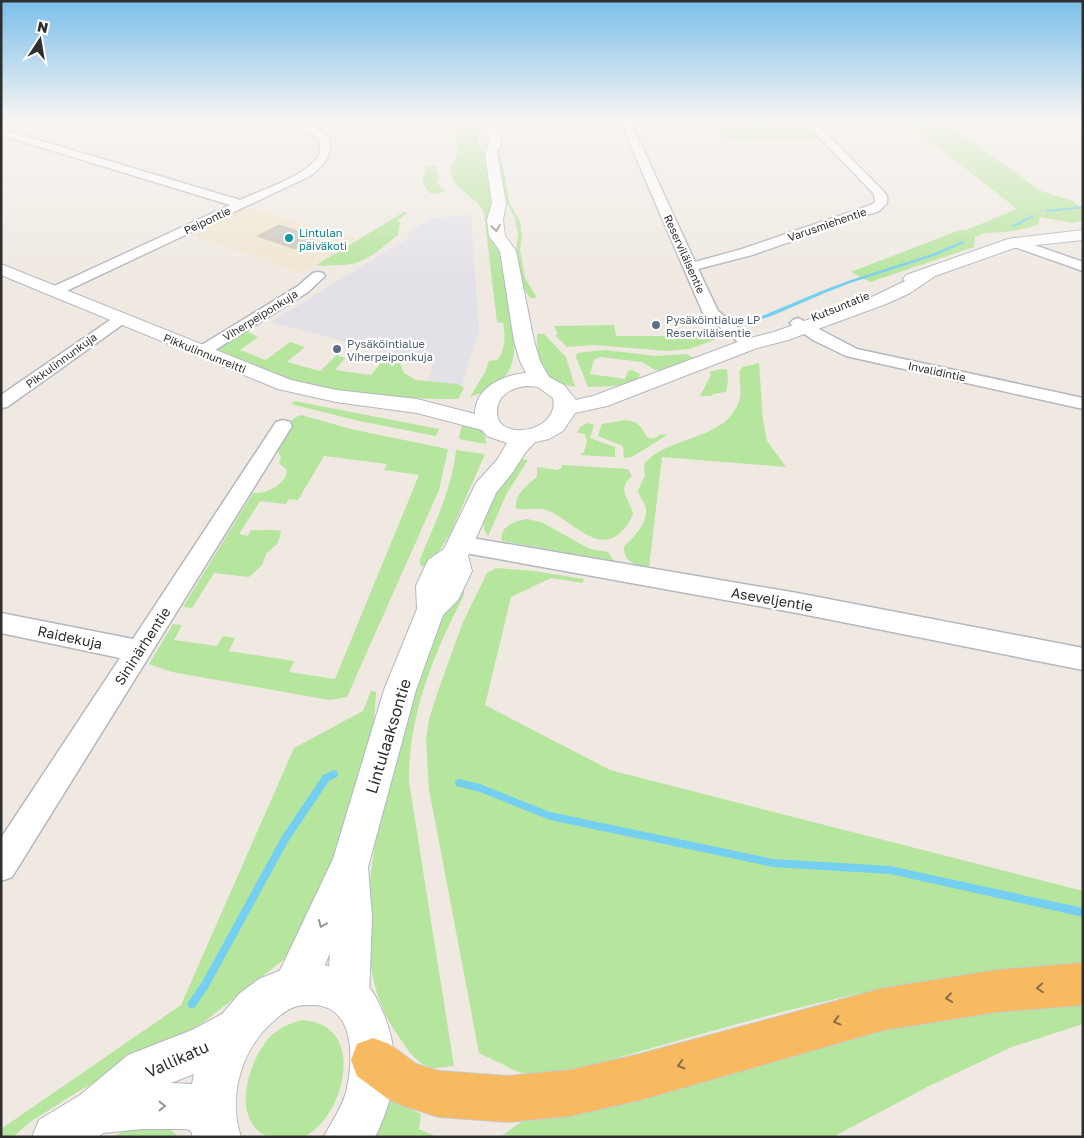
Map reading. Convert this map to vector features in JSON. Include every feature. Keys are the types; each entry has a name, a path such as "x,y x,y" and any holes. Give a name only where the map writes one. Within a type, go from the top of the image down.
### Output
{"highway":[{"path":"373,1060 404,1083 439,1094 508,1099 570,1093 884,1009 997,992 1083,984"}],"street":[{"path":"135,172 242,204"},
{"name":"Peipontie","path":"55,291 308,172"},
{"path":"492,428 510,436 527,437 552,428 563,416 555,393 530,361 524,342 511,243 497,236 495,220 499,202 494,172"},
{"name":"Reserviläisentie","path":"648,172 711,313 752,343"},
{"name":"Varusmiehentie","path":"691,267 790,237 875,208 881,203 881,196 858,172"},
{"path":"499,202 511,219"},
{"path":"1014,242 1025,234 1083,228"},
{"path":"1014,242 1083,235"},
{"path":"1014,242 1083,267"},
{"name":"Kutsuntatie","path":"555,393 599,401 752,343 763,342 802,325 887,296 904,289 929,274 1014,242"},
{"name":"Pikkulinnunreitti","path":"1,269 285,385 312,392 417,406 492,428"},
{"name":"Viherpeiponkuja","path":"201,352 303,289 318,276"},
{"name":"Pikkulinnunkuja","path":"1,403 121,319"},
{"name":"Invalidintie","path":"802,325 852,353 1083,404"},
{"path":"511,382 514,378 524,342"},
{"path":"485,489 492,428 485,412 487,400 498,389 511,382 527,379 555,393"},
{"name":"Pikkulinnunreitti","path":"417,406 487,400"},
{"name":"Sininärhentie","path":"1,866 283,426"},
{"path":"485,489 527,437"},
{"name":"Lintulaaksontie","path":"294,985 350,864 400,690 431,609 448,592 458,571 457,550 485,489"},
{"name":"Aseveljentie","path":"457,550 797,604 1083,659"},
{"name":"Raidekuja","path":"1,623 138,651"},
{"name":"Lintulaaksontie","path":"348,996 352,917 350,864"},
{"path":"215,1125 214,1088 219,1067 227,1047 238,1029 255,1008 274,994 294,985 314,983 332,987 348,996 362,1012 368,1027 373,1060 371,1083 364,1107 348,1137"},
{"name":"Vallikatu","path":"56,1137 96,1111 144,1072 204,1048 238,1029"},
{"name":"Vallikatu","path":"96,1111 142,1106 186,1106 215,1125"}],"shaded area":[{"path":"249,207 356,239 301,273 191,234"},
{"path":"471,215 479,330 462,385 427,382 433,365 271,322 408,238 409,232 430,218"}],"green space":[{"path":"424,172 437,172 439,180 436,183 445,190 437,194 429,193 422,181"},
{"path":"450,172 488,172 515,337 513,360 505,377 491,388 470,397 485,372 489,361 497,360 500,357 505,337 503,323 497,322 484,213 477,202 457,186"},
{"path":"501,172 504,172 510,204 520,222 522,238 520,250 525,278 537,298 530,298 523,287 516,253 518,233 515,218 507,203"},
{"path":"970,172 1014,172 1041,191 1073,201 1083,210 1083,221 1073,223 1040,217 1038,225 1014,231 979,235 975,237 974,247 870,282 851,272 957,231 966,230 1017,209"},
{"path":"404,212 407,213 397,221 400,222 398,235 369,257 362,261 345,265 316,265"},
{"path":"614,325 616,336 700,336 699,331 721,326 731,334 689,349 667,351 595,345 567,347 555,335 558,334 554,326"},
{"path":"242,332 248,332 258,337 240,350 266,360 290,342 305,347 287,362 320,371 337,355 345,358 335,370 371,375 381,363 400,363 404,373 416,380 458,384 464,388 458,399 419,399 339,393 301,385 215,353 217,348"},
{"path":"537,334 544,334 566,357 575,387 555,381 548,376 540,363"},
{"path":"605,350 656,356 686,354 694,358 665,370 655,370 642,362 600,357 594,360 590,374 625,379 628,371 632,370 640,374 638,380 615,386 588,387 576,357 577,353"},
{"path":"759,363 763,420 767,441 786,467 662,457 649,568 628,560 624,547 642,526 646,515 646,509 638,490 645,476 644,464 668,448 710,431 722,424 732,414 739,401 741,393 740,370 743,367"},
{"path":"721,369 727,370 726,392 713,394 712,396 700,396 711,375 709,372"},
{"path":"294,401 439,429 436,436 359,421 291,404"},
{"path":"301,415 355,430 448,449 439,490 347,697 329,700 172,672 149,664 173,624 182,625 174,640 217,646 223,636 235,638 229,651 294,661 289,672 335,679 419,475 384,470 387,464 324,456 298,500 289,499 286,504 260,501 239,534 248,536 251,530 281,531 277,544 266,554 262,565 249,577 214,573 192,608 183,607 253,493 264,492 274,488 283,480 287,470 279,463 281,458 278,452 288,425"},
{"path":"463,419 476,425 482,431 486,444 459,439"},
{"path":"626,420 637,424 649,438 654,438 661,434 667,435 632,457 624,458 623,446 598,436 602,424"},
{"path":"588,423 594,425 590,438 615,447 615,457 580,455 584,452 587,441 585,434 577,433 580,427"},
{"path":"456,450 485,454 450,534 428,569 420,565 420,559 447,492"},
{"path":"516,458 528,460 507,493 488,536 484,529 483,519"},
{"path":"562,465 628,469 632,476 627,481 624,489 633,513 629,523 621,532 612,538 602,540 583,533 546,510 516,508 517,498 537,477 537,467 557,470 562,468"},
{"path":"527,519 541,522 590,549 608,552 614,561 502,541 505,528 513,523"},
{"path":"496,568 534,571 584,579 583,583 551,578 511,597 485,705 610,770 1083,891 1083,965 963,975 880,989 748,1021 574,1070 540,1076 518,1072 479,1053 429,789 426,739 429,719 463,622 487,573"},
{"path":"457,587 464,589 464,595 433,662 425,686 418,709 410,757 409,782 454,1066 432,1068 415,1058 406,1047 395,1031 376,991 368,944 369,893 376,838 388,784 418,684 439,624"},
{"path":"371,691 376,692 373,737 323,895 291,954 205,1021 176,1040 79,1091 30,1122 13,1137 1,1137 1,1129 181,1005 294,748 363,711"},
{"path":"1083,1003 1083,1024 1012,1047 929,1086 833,1137 500,1137 527,1118 888,1025 943,1015"},
{"path":"302,1020 320,1024 332,1032 340,1044 343,1059 343,1075 339,1091 333,1106 324,1120 309,1134 303,1137 267,1136 262,1134 253,1125 248,1113 246,1100 250,1073 255,1060 269,1038 284,1027"},
{"path":"391,1100 421,1114 419,1129 437,1137 376,1137"},
{"path":"148,1126 171,1130 179,1137 113,1137 122,1132"}],"building":[{"name":"Lintulan päiväkoti","path":"279,225 317,238 295,249 257,236"}],"waterway":[{"path":"1047,211 1083,207"},
{"path":"1013,226 1033,216"},
{"path":"750,322 825,291 917,261 964,242"},
{"path":"192,1004 205,985 285,839 326,778 334,774"},
{"path":"459,783 480,788 550,816 773,863 890,870 1083,913"}],"place":[{"name":"Lintulan päiväkoti","path":"289,238"},
{"name":"Pysäköintialue LP Reserviläisentie","path":"656,325"},
{"name":"Pysäköintialue Viherpeiponkuja","path":"337,349"}]}
